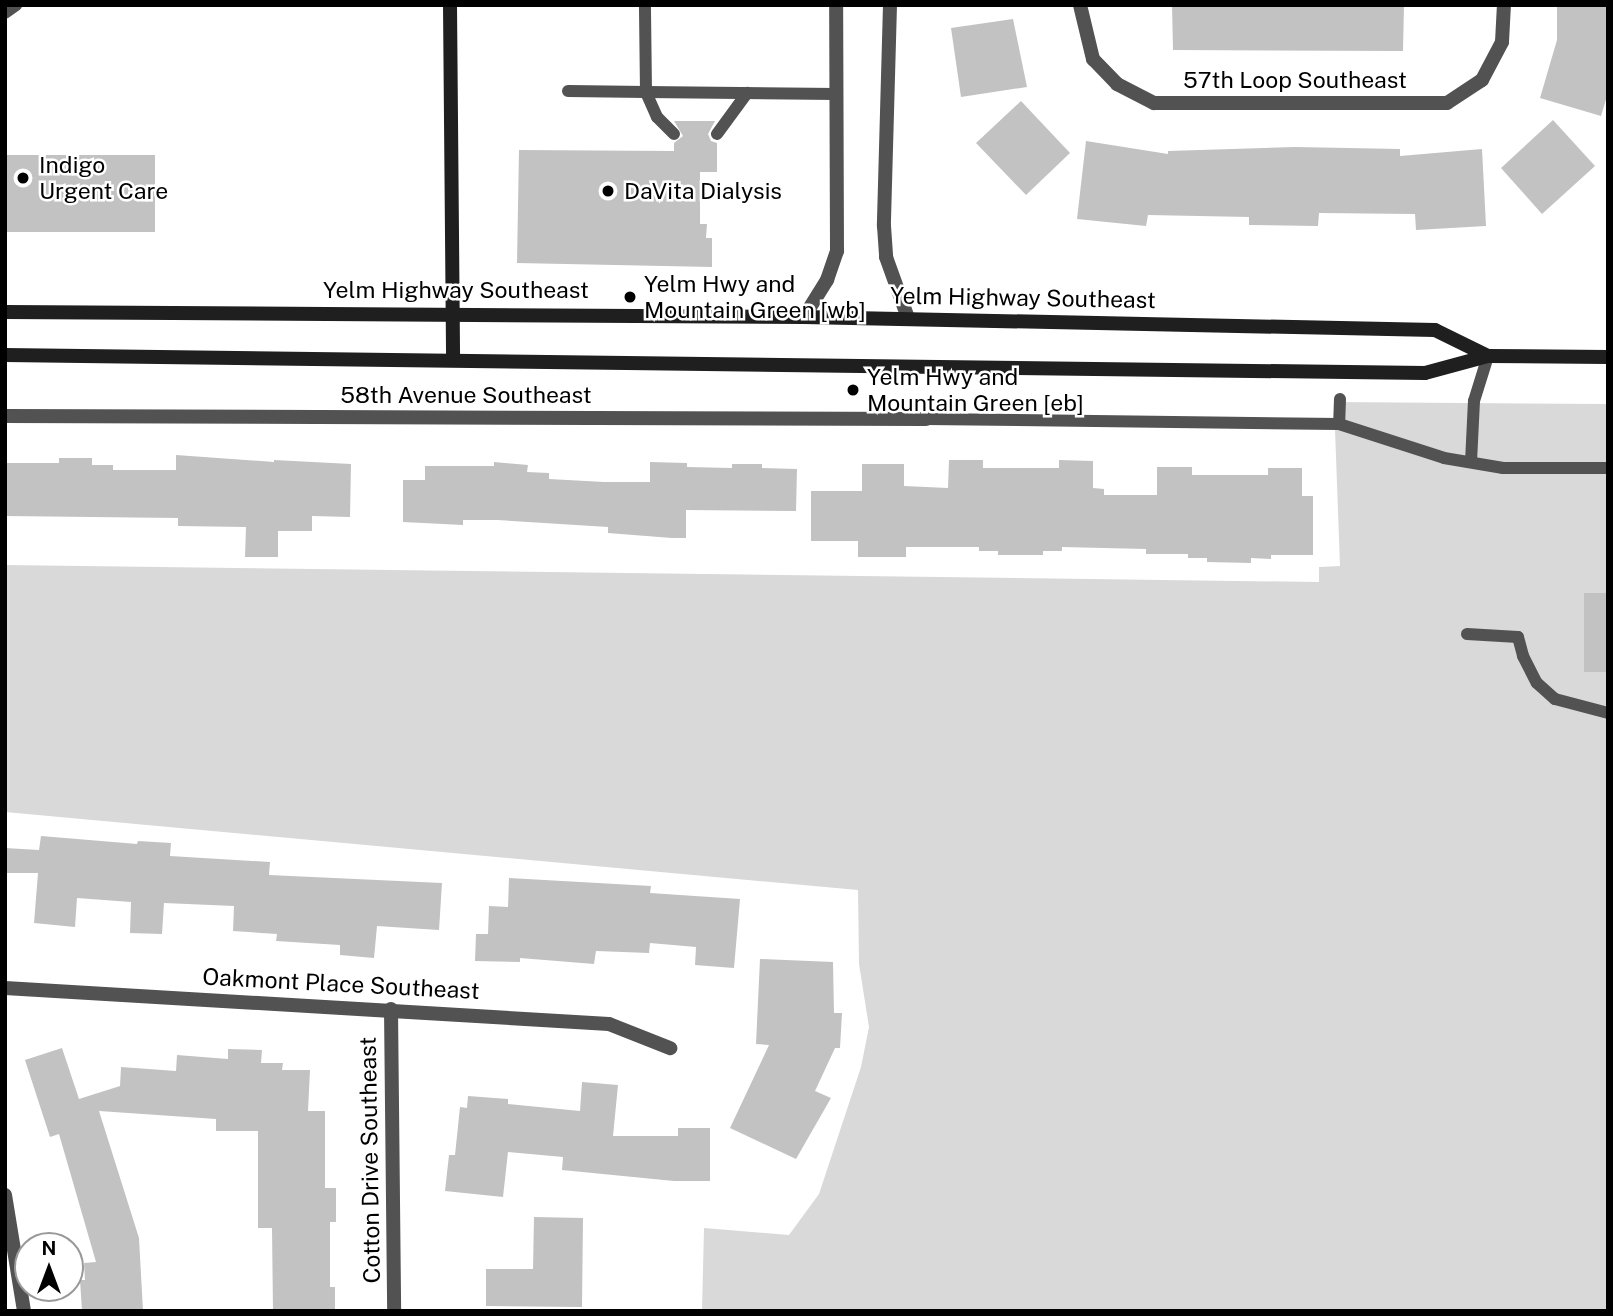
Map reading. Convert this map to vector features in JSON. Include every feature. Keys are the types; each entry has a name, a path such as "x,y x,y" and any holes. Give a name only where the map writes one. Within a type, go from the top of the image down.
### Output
{"main road":[{"path":"450,5 453,359"},
{"name":"Yelm Highway Southeast","path":"5,312 453,312 908,318 1435,330 1488,356"},
{"name":"Yelm Highway Southeast","path":"5,355 1425,373 1488,356 1608,357"}],"street":[{"path":"804,317 827,280 837,251 836,5"},
{"path":"890,5 884,226 886,257 908,318"},
{"name":"57th Loop Southeast","path":"1080,5 1093,59 1117,84 1154,103 1447,103 1482,80 1502,42 1504,5"},
{"name":"58th Avenue Southeast","path":"5,416 926,419"},
{"name":"Oakmont Place Southeast","path":"5,988 609,1024 670,1048"},
{"name":"Cotton Drive Southeast","path":"391,1009 394,1311"},
{"path":"5,1195 24,1311"}],"lane":[{"path":"5,13 16,5"},
{"path":"645,5 646,92 657,117 674,134"},
{"path":"568,91 836,94"},
{"path":"717,134 747,93"},
{"path":"1471,462 1474,401 1488,356"},
{"path":"1339,424 1340,399"},
{"path":"926,419 1339,424 1444,458 1503,468 1608,468"},
{"path":"1467,634 1518,637 1523,656 1536,683 1555,699 1608,713"}],"shaded area":[{"path":"1334,402 1608,404 1608,1311 702,1311 704,1228 789,1235 819,1194 861,1067 869,1027 859,964 858,890 5,812 5,565 1319,582 1319,567 1340,566"}],"building":[{"path":"1172,5 1404,5 1403,51 1173,50"},
{"path":"1557,5 1608,5 1608,93 1601,116 1540,98 1557,40"},
{"path":"1013,19 1027,87 961,97 951,28"},
{"path":"1021,101 1070,153 1026,195 976,143"},
{"path":"1553,120 1595,166 1542,214 1501,168"},
{"name":"DaVita Dialysis","path":"674,121 715,121 708,134 711,141 717,143 717,172 700,172 700,224 707,224 706,238 712,238 712,267 517,263 519,150 674,151 674,143 683,136"},
{"path":"1086,141 1168,154 1168,151 1295,147 1400,149 1400,156 1482,149 1486,226 1416,230 1415,214 1319,213 1318,226 1249,225 1249,217 1148,215 1146,226 1077,219"},
{"path":"5,155 155,155 155,232 5,232"},
{"path":"176,455 351,464 350,517 312,516 312,531 278,531 278,557 245,557 246,527 178,526 178,518 5,516 6,463 59,463 59,458 92,458 92,465 113,465 113,470 176,470"},
{"path":"949,460 983,460 983,468 1059,468 1059,460 1093,461 1093,488 1104,489 1104,495 1157,495 1157,467 1192,467 1192,475 1268,475 1268,468 1302,468 1302,496 1313,496 1313,555 1271,555 1271,559 1251,558 1251,563 1207,562 1207,558 1188,558 1188,554 1146,554 1146,549 1062,547 1062,551 1043,551 1043,555 998,555 998,551 979,551 979,547 906,547 906,557 858,557 858,541 811,541 811,491 862,491 862,464 904,464 904,486 948,488"},
{"path":"494,462 528,465 527,472 549,473 549,479 604,482 650,482 650,462 687,463 687,467 732,468 732,464 762,464 762,468 797,469 796,511 686,510 686,538 608,533 608,527 498,520 463,520 463,525 403,522 403,480 425,480 425,466 494,466"},
{"path":"1584,593 1608,593 1608,672 1584,672"},
{"path":"41,836 137,844 138,841 171,843 170,856 270,862 269,875 442,883 439,930 377,926 374,958 340,955 340,945 276,941 277,934 233,931 234,906 164,903 162,934 130,933 131,902 77,898 75,927 34,923 38,873 5,873 5,848 39,850"},
{"path":"509,878 651,886 650,893 740,899 734,968 695,965 696,947 650,943 649,953 596,951 594,964 520,958 520,962 475,961 476,934 488,934 489,906 508,907"},
{"path":"760,959 833,962 834,1013 842,1013 840,1048 835,1048 815,1091 831,1098 796,1159 730,1128 769,1045 756,1044"},
{"path":"62,1048 79,1099 120,1086 121,1067 176,1071 177,1055 228,1059 228,1049 262,1050 261,1063 283,1063 282,1070 310,1070 308,1111 325,1111 325,1188 336,1188 336,1222 330,1222 330,1287 335,1287 335,1311 273,1311 272,1228 258,1228 258,1131 216,1131 216,1119 99,1111 139,1238 143,1311 82,1311 84,1263 96,1262 59,1134 50,1137 25,1060"},
{"path":"582,1082 618,1085 613,1136 678,1136 678,1128 710,1128 710,1181 674,1181 562,1170 563,1157 508,1152 503,1197 445,1191 449,1155 455,1155 460,1107 467,1108 468,1096 508,1099 508,1104 580,1111"},
{"path":"534,1217 583,1218 582,1307 486,1306 486,1269 533,1269"}],"place":[{"name":"Indigo Urgent Care","path":"23,178"},
{"name":"DaVita Dialysis","path":"608,191"},
{"name":"Yelm Hwy and Mountain Green [wb]","path":"630,297"},
{"name":"Yelm Hwy and Mountain Green [eb]","path":"853,390"}]}
